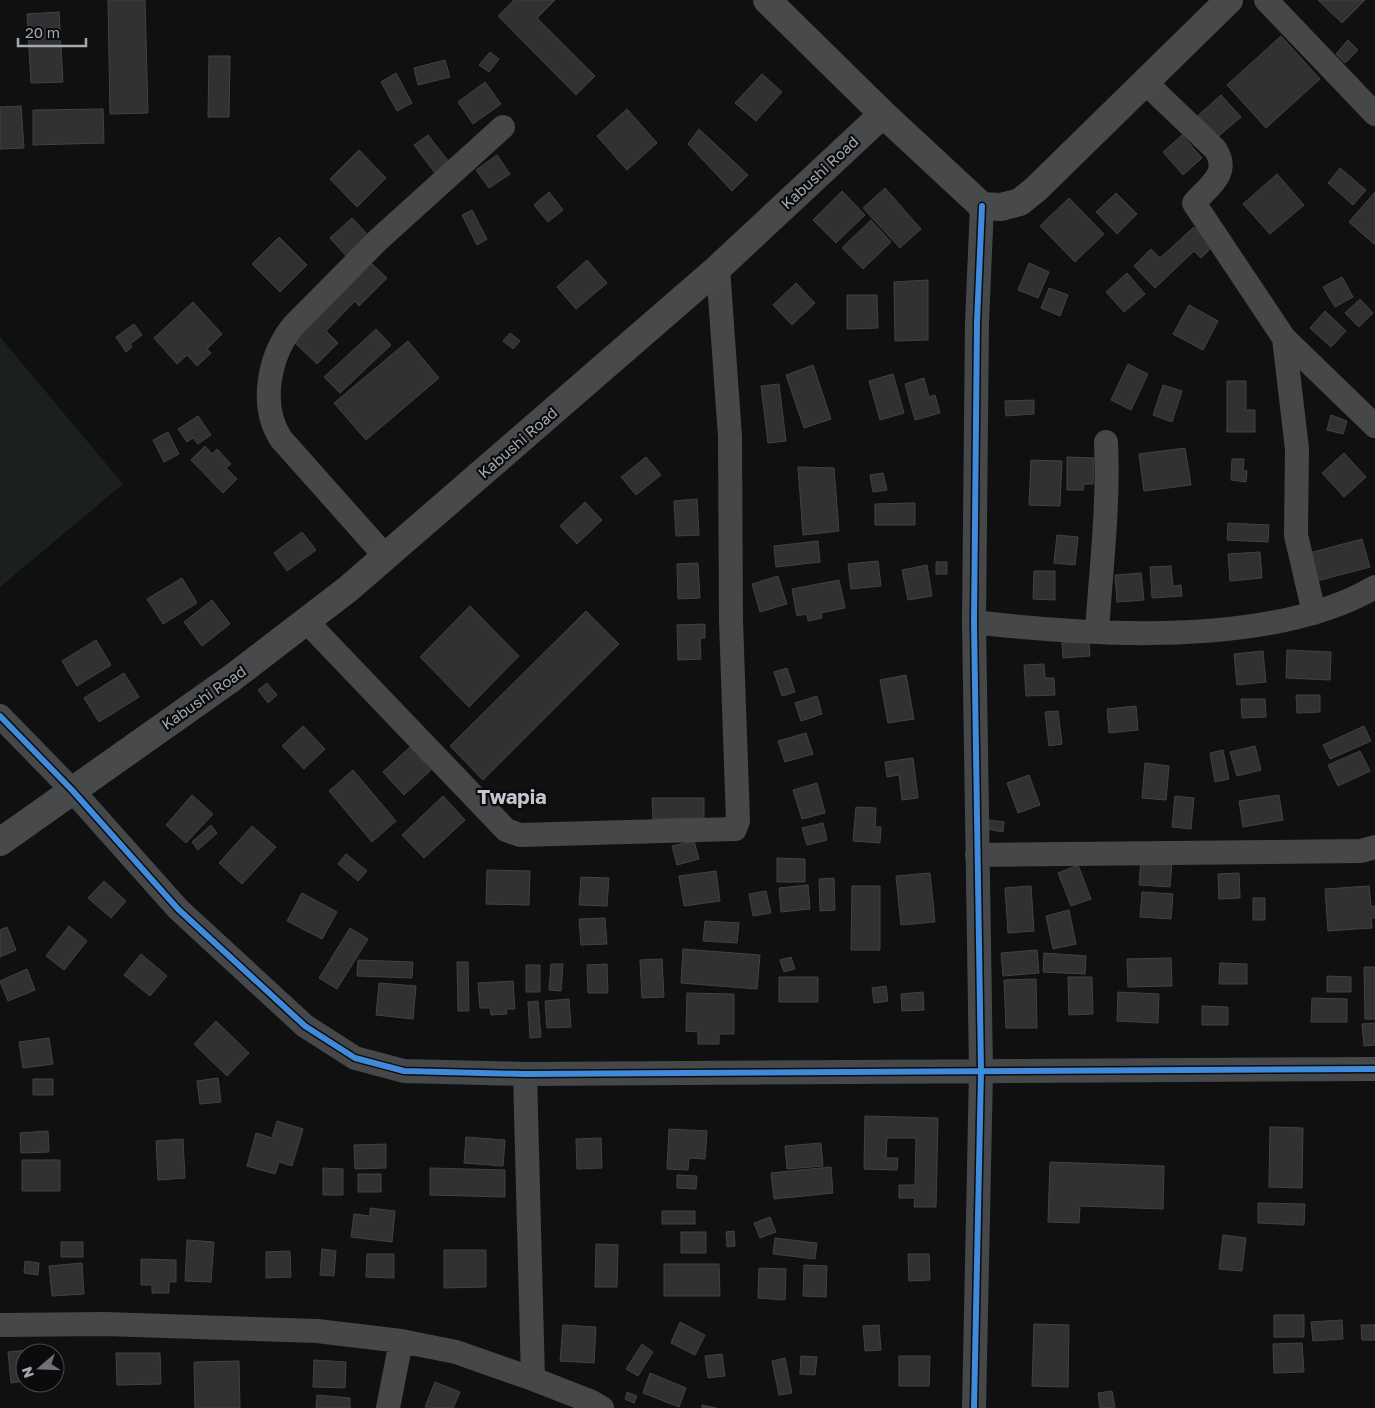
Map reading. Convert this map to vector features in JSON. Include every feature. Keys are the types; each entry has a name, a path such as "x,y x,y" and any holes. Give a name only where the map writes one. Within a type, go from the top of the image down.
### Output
{"main road":[{"path":"767,0 883,114 982,206 1001,208 1020,202 1146,83 1229,0"},
{"name":"Kabushi Road","path":"0,842 232,678 307,622 386,557 718,268 883,114"}],"street":[{"path":"1266,0 1375,114"},
{"path":"1146,83 1215,149 1220,157 1222,166 1220,174 1194,203 1284,338 1375,426"},
{"path":"386,557 273,427 269,413 273,362 282,339 293,326 378,240 502,127"},
{"path":"974,1408 981,1071 974,622 977,322 982,206"},
{"path":"307,622 506,830 520,835 735,829 738,821 731,621 730,437 718,268"},
{"path":"1284,338 1297,449 1296,534 1314,613"},
{"path":"1097,632 1108,483 1106,442"},
{"path":"974,622 1043,630 1097,632 1174,632 1216,629 1314,613 1336,606 1375,588"},
{"path":"0,716 72,790 178,908 305,1026 355,1058 404,1071 525,1074 1375,1069"},
{"path":"977,855 1361,851 1375,847"},
{"path":"525,1074 533,1379"},
{"path":"0,1325 105,1324 317,1332 401,1341 456,1352 533,1379 592,1402 602,1408"},
{"path":"388,1408 401,1341"}],"shaded area":[{"path":"0,337 123,484 0,587"}],"building":[{"path":"108,0 145,0 148,113 110,114"},
{"path":"514,0 555,0 537,18 595,76 576,95 498,16"},
{"path":"1318,0 1365,0 1342,23"},
{"path":"59,12 63,82 31,83 27,14"},
{"path":"1281,36 1320,79 1266,128 1227,85"},
{"path":"1348,40 1358,50 1345,63 1336,54"},
{"path":"490,52 499,59 489,72 479,65"},
{"path":"209,56 230,56 229,117 208,117"},
{"path":"445,60 450,77 418,85 414,68"},
{"path":"396,73 412,103 397,111 381,82"},
{"path":"762,74 782,92 756,121 735,103"},
{"path":"485,82 501,104 473,124 458,102"},
{"path":"1221,95 1241,117 1214,140 1195,118"},
{"path":"21,106 24,148 0,149 0,107"},
{"path":"103,109 104,143 33,145 33,110"},
{"path":"627,109 657,143 627,170 597,136"},
{"path":"699,129 748,175 732,191 688,144"},
{"path":"428,135 449,162 435,173 414,145"},
{"path":"1182,135 1202,158 1183,175 1163,152"},
{"path":"359,150 386,178 357,207 330,179"},
{"path":"497,155 510,174 489,188 476,170"},
{"path":"1340,168 1366,190 1353,205 1328,183"},
{"path":"1277,174 1304,205 1270,234 1243,204"},
{"path":"885,188 921,229 900,248 863,208"},
{"path":"842,191 865,215 836,243 813,220"},
{"path":"549,192 563,210 548,222 534,205"},
{"path":"1375,192 1375,243 1374,244 1349,222"},
{"path":"1116,193 1137,214 1117,234 1096,212"},
{"path":"1069,198 1104,234 1075,262 1040,226"},
{"path":"472,210 487,239 477,245 462,215"},
{"path":"352,218 371,238 349,259 330,238"},
{"path":"871,220 891,242 863,269 842,248"},
{"path":"1194,227 1212,247 1201,258 1194,251 1155,288 1134,266 1151,249 1160,258"},
{"path":"279,237 307,265 280,292 252,264"},
{"path":"587,260 607,283 576,309 557,287"},
{"path":"371,263 387,278 359,306 355,301 326,331 338,343 317,364 294,342"},
{"path":"1029,263 1049,272 1038,298 1018,290"},
{"path":"1127,273 1145,294 1124,312 1106,292"},
{"path":"1342,277 1353,297 1335,307 1323,287"},
{"path":"928,280 928,340 895,341 894,282"},
{"path":"796,283 815,303 792,325 773,305"},
{"path":"1049,288 1068,295 1060,316 1041,308"},
{"path":"847,295 877,295 878,328 847,329"},
{"path":"1360,299 1373,313 1359,327 1345,313"},
{"path":"193,302 222,334 207,349 211,353 197,366 187,355 177,364 154,338"},
{"path":"1189,305 1218,321 1203,350 1173,334"},
{"path":"1325,311 1346,331 1331,347 1310,328"},
{"path":"134,324 142,335 130,344 132,347 126,352 116,337"},
{"path":"376,329 391,345 340,393 324,377"},
{"path":"510,333 520,341 513,349 503,341"},
{"path":"408,341 439,378 366,440 334,403"},
{"path":"1128,364 1148,374 1131,410 1111,400"},
{"path":"813,365 831,419 804,428 786,375"},
{"path":"893,374 904,413 880,420 869,381"},
{"path":"924,378 929,397 935,395 940,413 915,420 905,384"},
{"path":"1227,381 1246,381 1246,410 1255,410 1255,432 1227,432"},
{"path":"779,384 786,441 768,443 761,386"},
{"path":"1163,385 1182,391 1172,422 1153,415"},
{"path":"1034,400 1034,414 1006,416 1005,401"},
{"path":"1331,415 1347,421 1343,434 1327,430"},
{"path":"198,416 211,435 198,444 193,438 187,442 178,429"},
{"path":"168,432 179,454 164,462 153,440"},
{"path":"205,446 212,454 217,449 231,464 226,468 237,479 223,493 191,460"},
{"path":"1185,448 1191,485 1144,491 1139,454"},
{"path":"1344,453 1366,477 1344,497 1322,473"},
{"path":"646,457 661,475 636,495 621,477"},
{"path":"1067,457 1094,458 1093,484 1084,484 1083,490 1067,490"},
{"path":"1232,459 1244,459 1243,471 1247,471 1246,482 1231,480"},
{"path":"1031,460 1062,461 1060,506 1029,505"},
{"path":"798,467 834,468 839,531 803,535"},
{"path":"883,473 887,490 873,492 870,475"},
{"path":"697,499 699,535 676,536 674,501"},
{"path":"585,502 602,520 577,544 560,526"},
{"path":"915,503 915,525 875,525 875,504"},
{"path":"1228,523 1269,525 1268,542 1227,540"},
{"path":"302,532 316,550 287,571 274,553"},
{"path":"1057,535 1078,537 1075,565 1054,563"},
{"path":"1362,539 1370,567 1317,581 1309,553"},
{"path":"818,541 820,562 776,567 774,546"},
{"path":"1260,552 1262,578 1230,581 1228,554"},
{"path":"878,561 881,586 851,589 848,564"},
{"path":"936,562 947,562 947,574 936,574"},
{"path":"698,563 700,598 678,599 677,564"},
{"path":"927,565 932,596 908,600 902,570"},
{"path":"1171,566 1173,586 1181,585 1182,596 1152,598 1150,567"},
{"path":"1034,571 1055,571 1055,600 1033,599"},
{"path":"1141,573 1144,600 1117,602 1115,575"},
{"path":"778,576 787,604 760,612 752,584"},
{"path":"182,578 197,603 163,624 147,599"},
{"path":"839,580 845,608 821,613 822,618 808,621 807,614 797,616 792,589"},
{"path":"212,600 230,624 202,646 184,622"},
{"path":"470,606 519,656 469,707 420,657"},
{"path":"586,611 619,644 483,780 450,746"},
{"path":"705,624 705,638 700,638 701,659 678,660 677,625"},
{"path":"96,640 111,665 77,686 62,661"},
{"path":"1089,641 1090,656 1063,658 1062,643"},
{"path":"1287,650 1331,652 1330,680 1286,678"},
{"path":"1263,651 1266,682 1237,685 1234,654"},
{"path":"1044,664 1045,678 1054,678 1055,695 1026,696 1024,665"},
{"path":"787,668 795,692 782,696 774,672"},
{"path":"124,673 139,697 99,722 84,698"},
{"path":"906,675 914,719 888,723 880,680"},
{"path":"267,683 277,695 268,703 258,690"},
{"path":"1296,695 1320,695 1320,712 1297,713"},
{"path":"817,696 822,714 801,721 795,703"},
{"path":"1241,699 1265,699 1266,717 1242,718"},
{"path":"1136,706 1138,730 1109,733 1107,709"},
{"path":"1058,711 1062,744 1049,746 1045,712"},
{"path":"303,726 325,749 304,769 282,746"},
{"path":"1364,726 1371,741 1330,759 1323,745"},
{"path":"806,733 813,754 785,762 778,741"},
{"path":"1255,746 1261,770 1237,776 1230,752"},
{"path":"410,747 431,770 404,795 383,772"},
{"path":"1223,750 1229,779 1215,782 1210,753"},
{"path":"1360,751 1370,771 1338,786 1328,765"},
{"path":"913,758 918,798 902,800 899,775 887,777 885,762"},
{"path":"1145,763 1169,766 1166,800 1142,798"},
{"path":"353,770 396,821 372,842 329,791"},
{"path":"1029,775 1040,805 1018,813 1007,783"},
{"path":"817,783 825,813 802,819 793,790"},
{"path":"192,795 213,814 186,843 166,825"},
{"path":"1279,795 1283,820 1243,827 1239,801"},
{"path":"443,796 465,820 424,858 402,835"},
{"path":"1175,796 1194,798 1191,829 1172,827"},
{"path":"652,798 704,798 704,818 653,819"},
{"path":"856,807 876,808 875,827 881,827 880,843 853,841"},
{"path":"988,820 1004,822 1003,832 987,829"},
{"path":"823,823 827,840 807,845 802,828"},
{"path":"211,825 217,833 198,850 192,842"},
{"path":"252,826 276,847 242,884 219,863"},
{"path":"694,841 699,859 677,865 672,846"},
{"path":"346,854 367,871 358,881 338,864"},
{"path":"777,858 805,859 805,882 777,882"},
{"path":"1141,859 1172,862 1170,887 1139,885"},
{"path":"1078,865 1091,899 1071,906 1058,873"},
{"path":"487,870 530,871 529,905 486,904"},
{"path":"716,871 720,901 684,906 679,876"},
{"path":"930,873 935,922 901,925 896,876"},
{"path":"1239,873 1240,898 1219,899 1218,874"},
{"path":"581,877 609,878 607,906 579,905"},
{"path":"834,878 835,910 820,911 819,879"},
{"path":"104,881 126,901 111,918 88,898"},
{"path":"808,885 810,909 781,912 779,888"},
{"path":"852,886 880,886 880,950 851,950"},
{"path":"1031,886 1034,931 1008,933 1005,888"},
{"path":"1369,886 1371,906 1375,906 1375,918 1371,918 1372,928 1328,931 1325,889"},
{"path":"766,891 771,913 753,916 749,894"},
{"path":"1142,892 1173,894 1171,919 1140,917"},
{"path":"302,893 337,912 322,939 287,921"},
{"path":"1253,898 1265,898 1265,920 1253,920"},
{"path":"1069,910 1076,944 1053,949 1046,916"},
{"path":"605,918 607,944 581,945 579,919"},
{"path":"705,921 739,923 737,943 703,941"},
{"path":"69,926 87,941 64,970 46,956"},
{"path":"7,927 16,950 0,957 0,930"},
{"path":"350,928 368,939 337,989 319,978"},
{"path":"683,949 760,955 757,989 681,983"},
{"path":"1037,950 1039,973 1003,976 1001,953"},
{"path":"1044,953 1086,956 1085,974 1043,972"},
{"path":"141,954 167,976 150,996 124,975"},
{"path":"791,957 795,969 784,972 780,960"},
{"path":"1171,958 1172,986 1128,987 1127,959"},
{"path":"662,959 664,997 642,998 640,960"},
{"path":"358,960 413,962 412,978 357,976"},
{"path":"457,962 468,962 469,1011 458,1011"},
{"path":"1220,963 1247,964 1247,984 1219,984"},
{"path":"551,964 563,964 561,991 549,990"},
{"path":"607,964 608,993 588,993 587,965"},
{"path":"526,965 540,965 540,992 526,992"},
{"path":"1364,967 1375,967 1375,1019 1365,1019"},
{"path":"27,969 35,990 8,1001 0,981"},
{"path":"1327,976 1351,977 1351,992 1327,992"},
{"path":"779,977 818,977 818,1002 779,1002"},
{"path":"1068,977 1092,977 1093,1014 1069,1015"},
{"path":"1036,979 1037,1028 1006,1028 1004,980"},
{"path":"513,981 515,1009 506,1009 507,1014 491,1015 490,1008 480,1008 478,983"},
{"path":"379,983 416,986 413,1019 376,1015"},
{"path":"886,986 888,1001 874,1003 872,988"},
{"path":"923,992 924,1010 902,1011 901,994"},
{"path":"1118,992 1159,994 1158,1023 1117,1021"},
{"path":"687,993 734,994 734,1034 719,1034 719,1044 698,1044 698,1032 686,1031"},
{"path":"1312,998 1347,999 1347,1022 1311,1022"},
{"path":"569,999 571,1027 547,1028 545,1001"},
{"path":"538,1001 541,1037 530,1038 528,1002"},
{"path":"1202,1006 1228,1007 1228,1025 1202,1025"},
{"path":"216,1021 249,1053 227,1076 194,1044"},
{"path":"1375,1023 1375,1045 1364,1046 1362,1024"},
{"path":"49,1038 53,1064 23,1068 19,1042"},
{"path":"218,1078 221,1102 200,1104 197,1081"},
{"path":"33,1079 53,1079 53,1095 33,1095"},
{"path":"865,1116 938,1118 936,1207 914,1207 915,1198 899,1198 899,1185 915,1185 916,1138 887,1138 886,1158 898,1158 897,1170 864,1169"},
{"path":"277,1121 303,1129 292,1166 279,1162 275,1174 247,1166 256,1133 272,1138"},
{"path":"1270,1127 1303,1128 1302,1188 1269,1187"},
{"path":"669,1129 707,1131 705,1159 689,1158 688,1170 667,1169"},
{"path":"48,1131 49,1152 21,1153 20,1133"},
{"path":"466,1137 505,1140 503,1166 464,1163"},
{"path":"601,1138 602,1168 577,1169 576,1139"},
{"path":"183,1139 185,1178 158,1180 156,1141"},
{"path":"821,1143 823,1166 787,1169 785,1146"},
{"path":"386,1144 386,1168 355,1169 354,1145"},
{"path":"22,1160 60,1160 60,1191 22,1191"},
{"path":"1050,1162 1164,1166 1163,1209 1080,1206 1079,1223 1048,1222"},
{"path":"831,1167 833,1193 774,1199 771,1173"},
{"path":"323,1168 343,1169 343,1195 323,1195"},
{"path":"430,1168 505,1170 505,1197 430,1195"},
{"path":"358,1174 381,1174 381,1192 358,1192"},
{"path":"677,1175 697,1176 696,1189 677,1188"},
{"path":"1258,1203 1305,1204 1304,1225 1258,1223"},
{"path":"370,1208 395,1211 392,1242 351,1237 354,1214 370,1216"},
{"path":"662,1211 695,1211 695,1224 662,1224"},
{"path":"770,1217 776,1232 760,1238 754,1223"},
{"path":"734,1231 735,1246 727,1247 726,1232"},
{"path":"681,1232 706,1232 706,1253 681,1253"},
{"path":"1223,1235 1246,1238 1242,1271 1219,1269"},
{"path":"775,1238 817,1243 815,1259 773,1254"},
{"path":"187,1240 214,1242 211,1282 185,1281"},
{"path":"61,1242 83,1242 83,1257 61,1257"},
{"path":"596,1244 618,1245 617,1287 595,1287"},
{"path":"322,1249 336,1251 334,1276 320,1275"},
{"path":"444,1250 486,1250 486,1287 444,1288"},
{"path":"290,1251 291,1277 266,1278 266,1252"},
{"path":"367,1254 394,1254 394,1278 366,1277"},
{"path":"908,1254 929,1254 930,1280 909,1281"},
{"path":"141,1259 176,1260 176,1282 169,1282 169,1293 152,1293 152,1285 141,1285"},
{"path":"25,1261 39,1263 38,1275 24,1273"},
{"path":"82,1263 84,1294 52,1296 49,1266"},
{"path":"664,1264 719,1264 720,1296 664,1296"},
{"path":"804,1265 827,1266 826,1297 803,1296"},
{"path":"759,1268 786,1269 785,1300 758,1298"},
{"path":"1274,1315 1304,1315 1304,1337 1274,1337"},
{"path":"1342,1320 1343,1339 1313,1341 1311,1322"},
{"path":"680,1322 705,1335 695,1355 671,1343"},
{"path":"1034,1324 1069,1325 1068,1387 1032,1386"},
{"path":"563,1325 596,1327 594,1363 560,1361"},
{"path":"879,1325 881,1350 865,1351 863,1326"},
{"path":"1361,1325 1375,1325 1375,1340 1362,1340"},
{"path":"1302,1343 1304,1372 1274,1373 1273,1344"},
{"path":"642,1344 653,1352 638,1376 626,1369"},
{"path":"15,1351 15,1382 11,1383 8,1352"},
{"path":"116,1353 160,1353 161,1384 117,1385"},
{"path":"722,1354 725,1376 708,1378 705,1356"},
{"path":"801,1356 817,1357 815,1375 800,1374"},
{"path":"899,1356 930,1356 929,1386 899,1386"},
{"path":"785,1358 792,1393 779,1395 772,1361"},
{"path":"314,1360 346,1362 345,1388 313,1387"},
{"path":"239,1361 240,1408 195,1408 194,1362"},
{"path":"650,1373 686,1388 679,1407 643,1393"},
{"path":"435,1382 460,1392 453,1408 425,1407"},
{"path":"1112,1391 1115,1407 1100,1408 1098,1393"},
{"path":"627,1392 637,1396 634,1403 625,1399"},
{"path":"317,1395 350,1398 350,1408 316,1408"},
{"path":"702,1405 716,1408 702,1408"}],"cycle path":[{"path":"974,1408 981,1071 974,622 977,322 982,206"},
{"path":"0,716 72,790 178,909 305,1026 355,1058 404,1071 525,1074 1375,1069"}],"district":[{"name":"Twapia","path":"512,797"}]}
